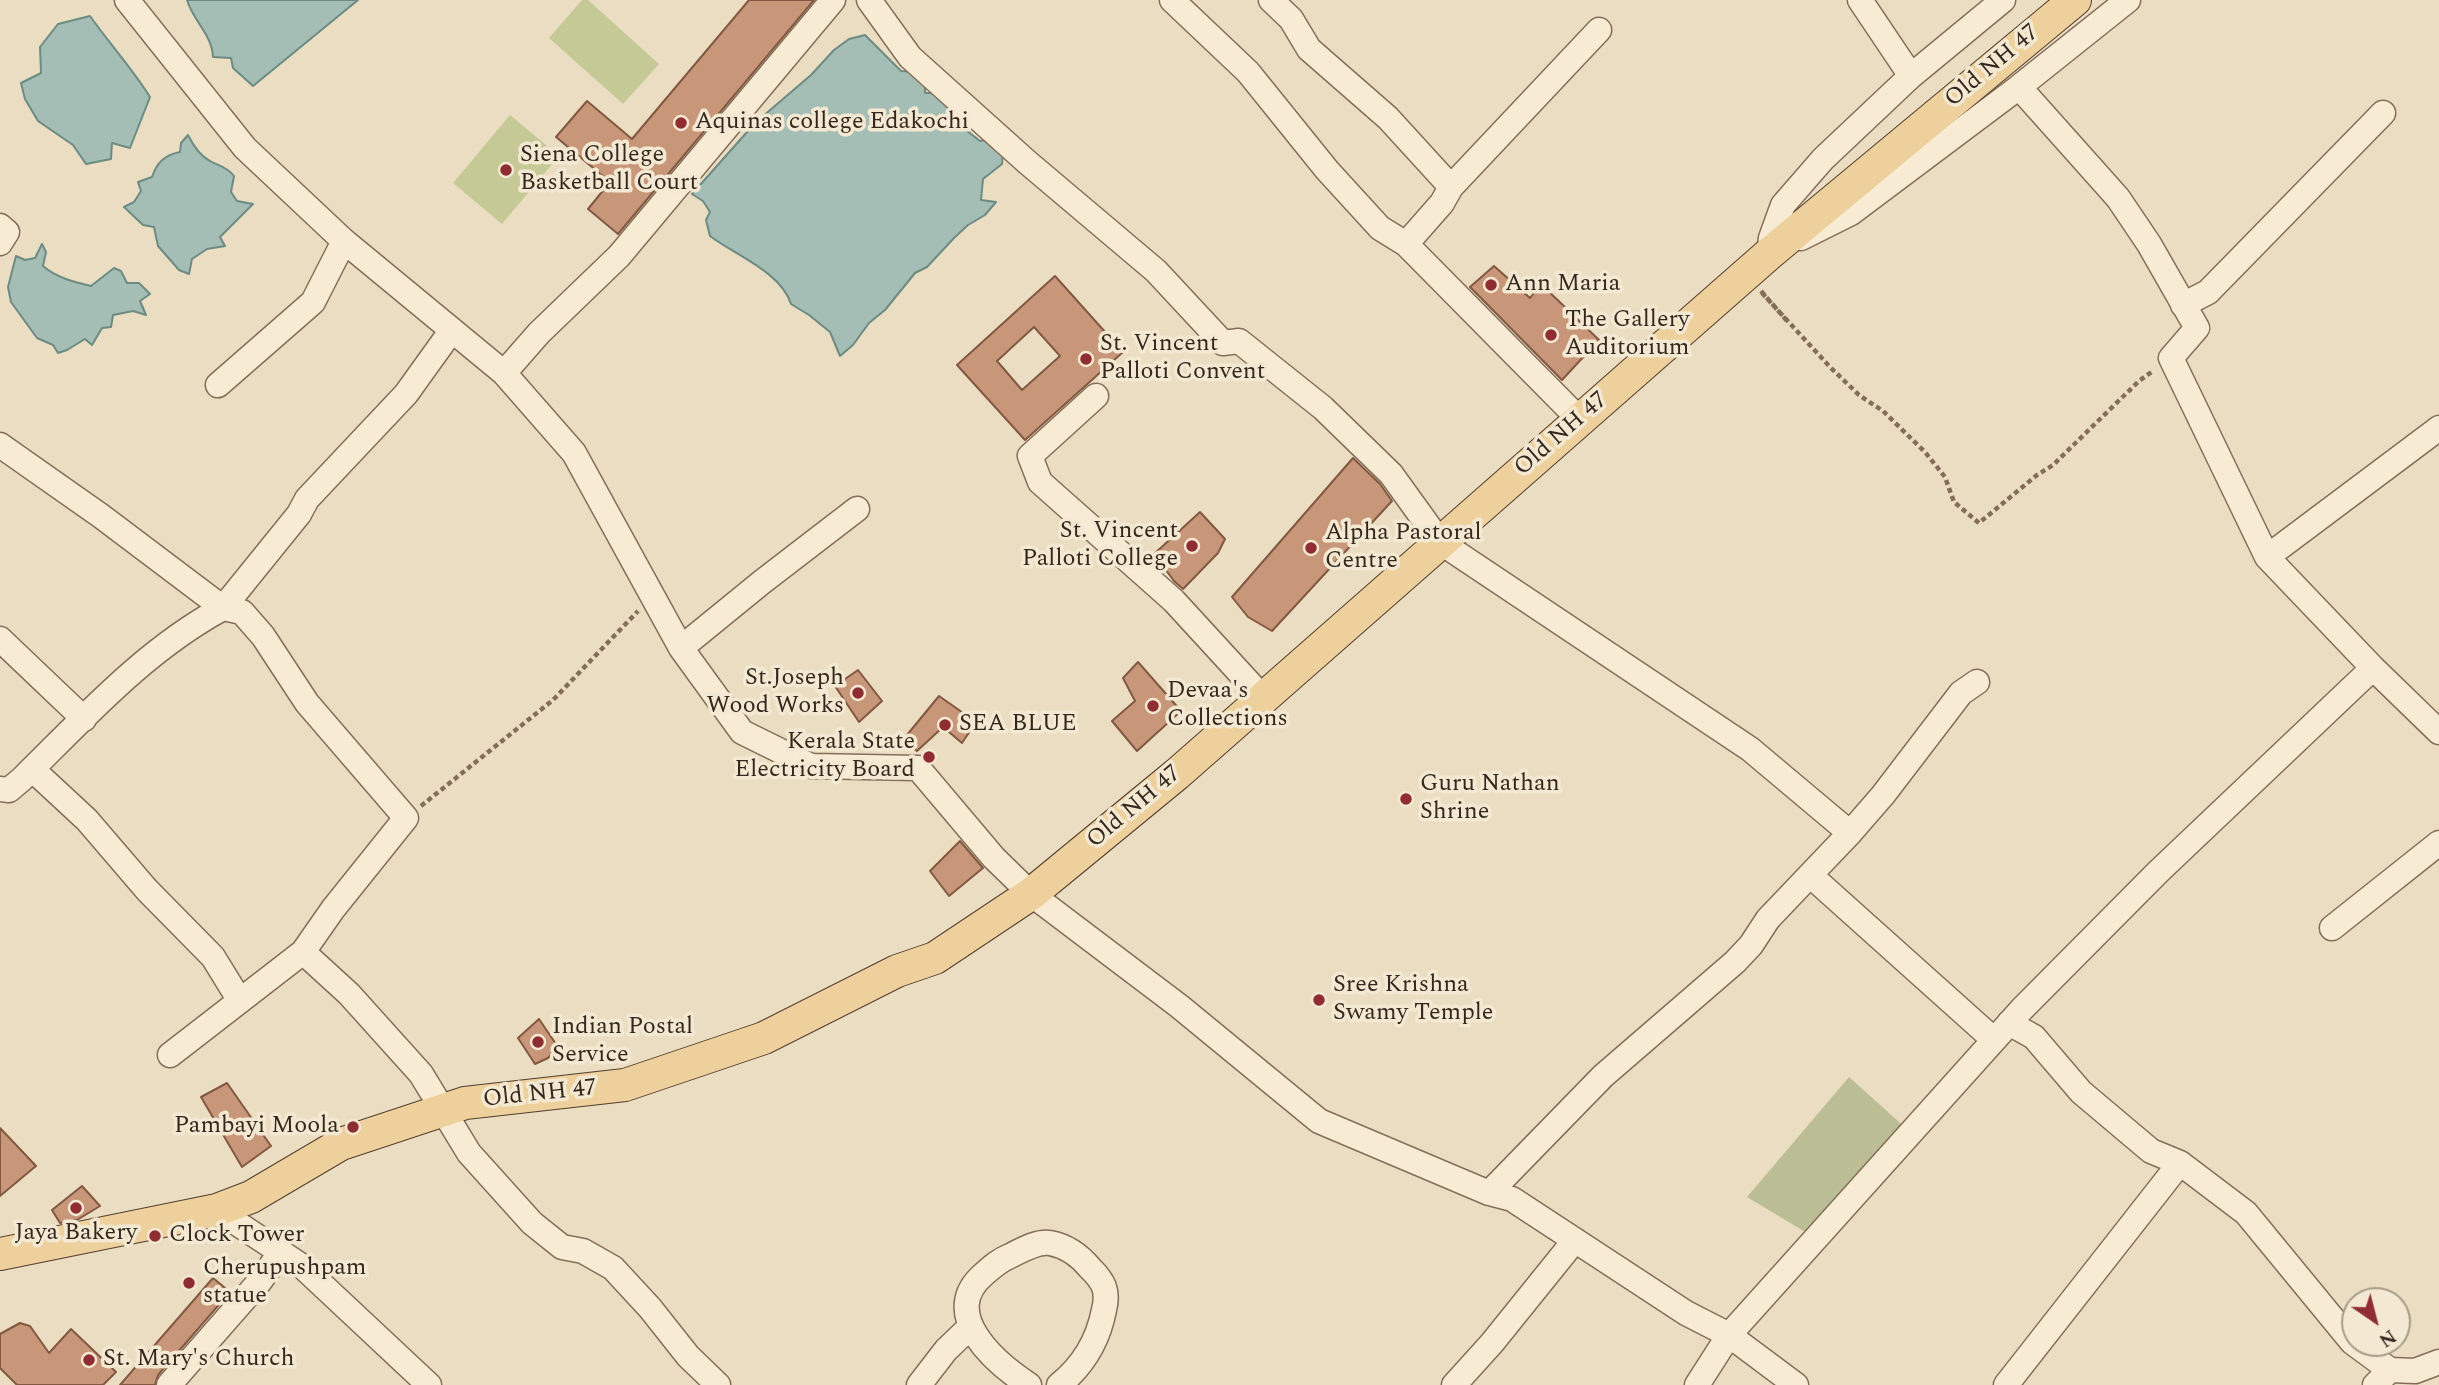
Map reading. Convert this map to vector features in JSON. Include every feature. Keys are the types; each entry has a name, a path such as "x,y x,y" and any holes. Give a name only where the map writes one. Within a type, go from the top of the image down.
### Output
{"main road":[{"name":"Old NH 47","path":"0,1254 217,1210 251,1197 341,1144 465,1103 625,1085 764,1038 897,971 935,958 1031,894 1177,774 1758,264 2075,0"}],"street":[{"path":"127,0 246,148 344,241 504,373 574,453 681,648 742,732 811,766 918,768 995,858 1031,894 1179,1006 1319,1121 1489,1194 1512,1199 1686,1313 1729,1335 1796,1385"},
{"path":"504,373 539,334 619,256 833,0"},
{"path":"869,0 910,57 1027,162 1156,271 1223,343 1239,341 1323,408 1391,474 1440,542 1750,748 1850,833"},
{"path":"1172,0 1248,72 1327,170 1380,228 1406,244 1433,269 1580,419"},
{"path":"1271,0 1291,19 1309,49 1388,118 1451,187"},
{"path":"1860,0 1911,76"},
{"path":"1758,264 1772,238 1783,205 1823,159 1911,76 2003,0"},
{"path":"1758,264 1851,213 2019,87 2128,0"},
{"path":"1406,244 1442,203 1451,187 1599,30"},
{"path":"2019,87 2118,198 2197,328 2171,358 2267,557 2373,668 2439,732"},
{"path":"2183,305 2208,292 2383,113"},
{"path":"0,226 7,232 0,243"},
{"path":"218,385 313,302 344,241"},
{"path":"0,789 9,790 125,678 160,649 194,624 223,608 299,514 307,499 406,394 452,330"},
{"path":"1096,396 1030,456 1040,482 1174,601 1263,698"},
{"path":"2267,557 2439,428"},
{"path":"0,445 101,516 223,608 242,612 263,636 307,703 406,818 303,952 170,1055"},
{"path":"681,648 857,509"},
{"path":"0,639 83,719"},
{"path":"1697,1385 1729,1335 2001,1031 2158,872 2373,668"},
{"path":"1489,1194 1603,1076 1735,962 1751,945 1768,919 1883,795 1961,693 1978,682"},
{"path":"32,769 87,820 147,890 213,957 240,1001"},
{"path":"2332,928 2439,843"},
{"path":"1810,874 2001,1031 2034,1037 2081,1092 2151,1151 2180,1163 2246,1213 2383,1377 2415,1371 2439,1362"},
{"path":"303,952 349,994 422,1074 469,1153 533,1223 562,1247 583,1251 613,1268 650,1308 688,1356 718,1385"},
{"path":"2006,1385 2180,1163"},
{"path":"217,1210 303,1267 429,1385"},
{"path":"1454,1385 1575,1240"},
{"path":"1029,1385 1005,1369 970,1327 965,1309 966,1296 975,1281 999,1261 1034,1245 1048,1242 1068,1249 1104,1282 1107,1297 1103,1318 1092,1347 1076,1372 1059,1385"},
{"path":"169,1385 260,1281 281,1252"},
{"path":"919,1385 946,1350 970,1327"}],"path":[{"path":"1758,264 1788,322 1859,395 1883,411 1925,452 1945,477 1954,502 1979,523 2053,465 2139,381 2171,358"},
{"path":"406,818 553,700 653,595"}],"green space":[{"path":"582,0 588,0 659,64 623,104 549,38"},
{"name":"Siena College Basketball Court","path":"510,115 559,156 502,224 453,183"},
{"path":"1849,1077 1908,1130 1812,1236 1747,1197"}],"water":[{"path":"187,0 358,0 253,86 233,68 231,58 213,57 206,34"},
{"path":"90,16 150,97 130,148 112,143 111,159 86,164 73,145 38,121 25,99 21,83 41,73 40,47 58,24"},
{"path":"865,35 901,71 919,72 925,83 925,93 935,93 963,113 962,127 980,141 995,138 1003,150 1002,164 983,179 981,200 996,202 985,215 954,238 927,267 915,273 885,310 869,323 853,345 840,356 830,332 791,304 786,293 768,273 710,236 706,220 710,212 703,201 692,194 755,123 811,75 834,50 849,39"},
{"path":"188,135 203,156 234,176 231,192 237,201 253,204 220,237 225,246 207,249 192,259 189,274 179,270 158,246 154,227 143,225 124,207 134,202 141,191 138,182 152,177 162,160 180,152 181,143"},
{"path":"42,244 46,252 43,266 66,279 91,286 114,268 121,271 127,283 139,283 150,294 140,301 146,315 133,311 113,315 111,327 102,328 92,345 85,339 58,353 53,345 37,338 11,302 8,287 16,256 25,260 35,258"}],"building":[{"name":"Aquinas college Edakochi","path":"749,0 814,0 618,234 588,209 610,182 556,137 587,101 632,139"},
{"name":"The Gallery Auditorium","path":"1494,266 1530,298 1541,284 1599,340 1562,380 1470,287"},
{"name":"St. Vincent Palloti Convent","path":"1055,276 1123,352 1025,440 957,365","holes":["1034,327 1060,356 1022,390 997,361"]},
{"name":"Alpha Pastoral Centre","path":"1353,458 1380,484 1392,501 1272,631 1248,617 1232,597"},
{"name":"St. Vincent Palloti College","path":"1200,512 1225,539 1218,553 1183,589 1154,554"},
{"name":"Devaa's Collections","path":"1138,662 1181,711 1137,751 1112,721 1135,701 1123,678"},
{"name":"St.Joseph Wood Works","path":"858,670 882,701 859,722 835,686"},
{"name":"SEA BLUE","path":"939,696 976,722 962,743 943,727 917,751 902,741"},
{"path":"960,841 983,868 949,896 930,871"},
{"name":"Indian Postal Service","path":"539,1019 558,1047 548,1058 535,1064 518,1038"},
{"path":"227,1083 271,1146 242,1167 201,1097"},
{"path":"0,1128 36,1166 0,1196"},
{"name":"Jaya Bakery","path":"82,1186 100,1206 77,1220 60,1223 52,1210"},
{"path":"213,1278 230,1292 158,1375 155,1385 120,1385"},
{"path":"20,1323 30,1326 49,1353 71,1329 116,1372 103,1385 17,1385 0,1368 0,1334"}],"place":[{"name":"Aquinas college Edakochi","path":"681,123"},
{"name":"Siena College Basketball Court","path":"506,170"},
{"name":"Ann Maria","path":"1491,285"},
{"name":"The Gallery Auditorium","path":"1551,335"},
{"name":"St. Vincent Palloti Convent","path":"1086,359"},
{"name":"St. Vincent Palloti College","path":"1192,546"},
{"name":"Alpha Pastoral Centre","path":"1311,548"},
{"name":"St.Joseph Wood Works","path":"858,693"},
{"name":"Devaa's Collections","path":"1153,706"},
{"name":"SEA BLUE","path":"945,725"},
{"name":"Kerala State Electricity Board","path":"929,757"},
{"name":"Guru Nathan Shrine","path":"1406,799"},
{"name":"Sree Krishna Swamy Temple","path":"1319,1000"},
{"name":"Indian Postal Service","path":"538,1042"},
{"name":"Pambayi Moola","path":"353,1127"},
{"name":"Jaya Bakery","path":"76,1208"},
{"name":"Clock Tower","path":"155,1236"},
{"name":"Cherupushpam statue","path":"189,1283"},
{"name":"St. Mary's Church","path":"89,1360"}]}
